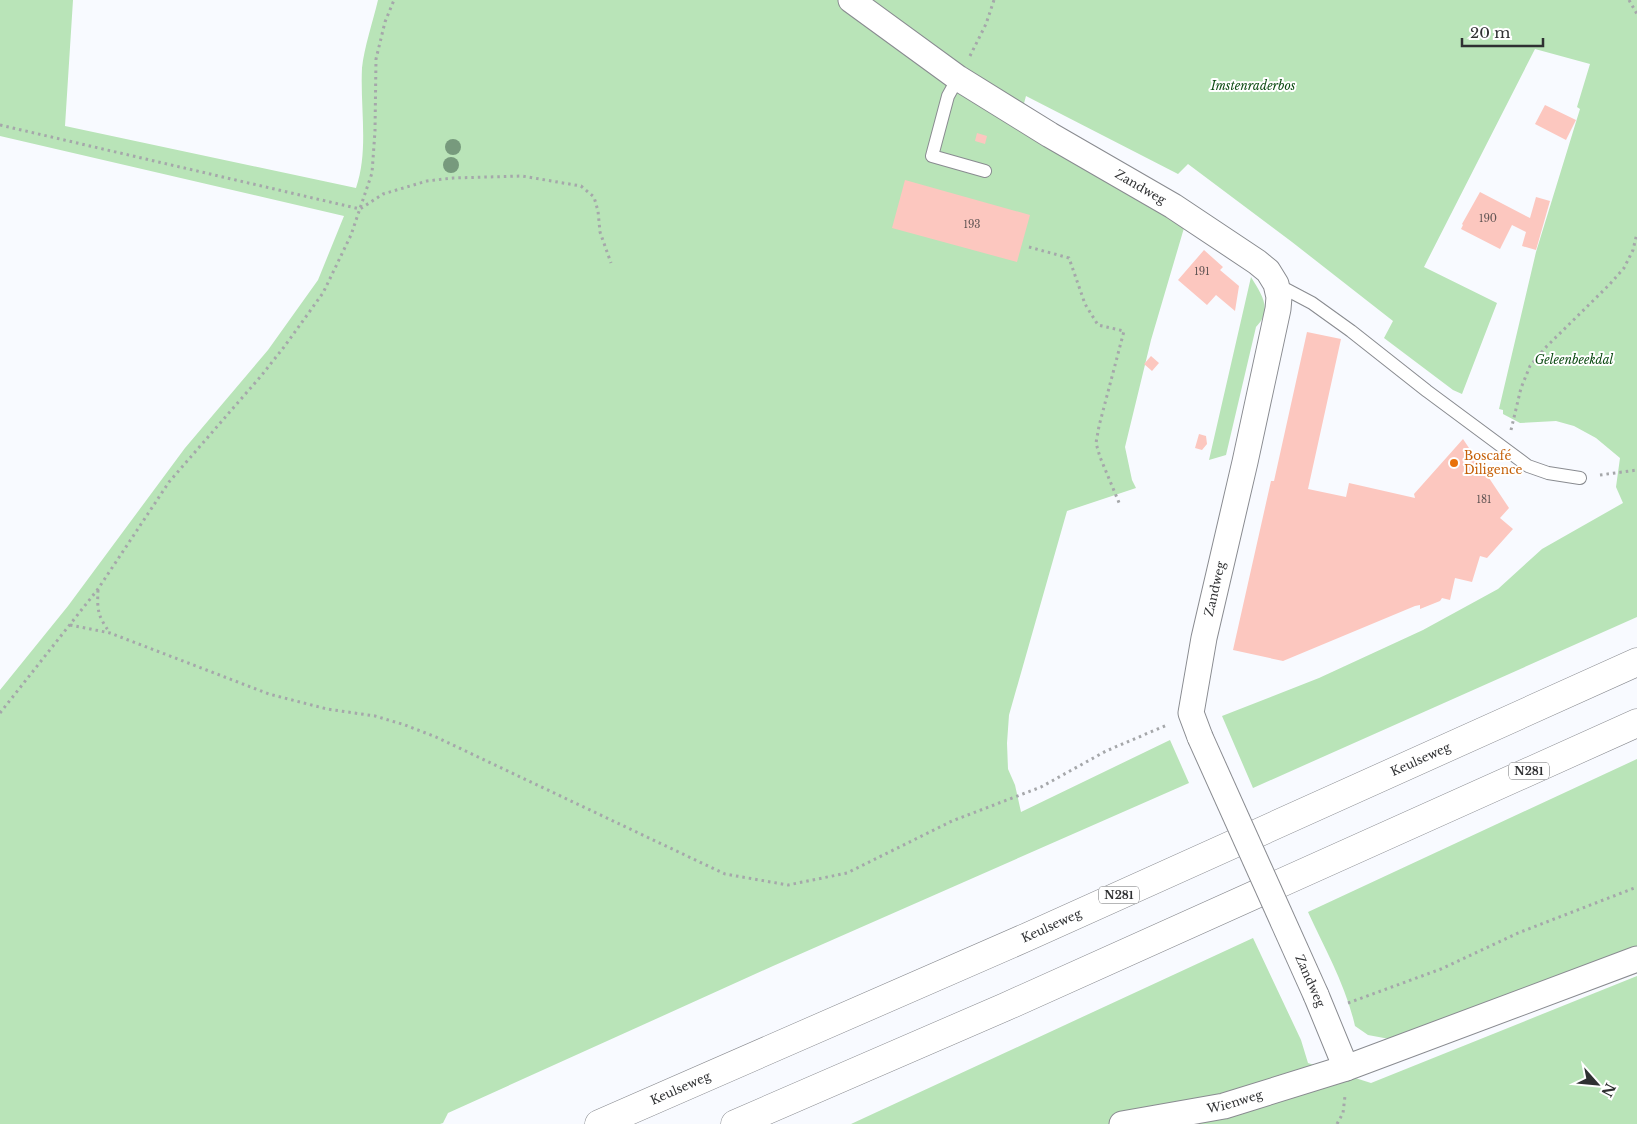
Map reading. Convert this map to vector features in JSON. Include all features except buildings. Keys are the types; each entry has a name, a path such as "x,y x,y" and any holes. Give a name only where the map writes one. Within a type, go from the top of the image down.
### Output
{"highway":[{"name":"Keulseweg","path":"600,1124 1027,937 1637,662"},
{"name":"N281","path":"735,1124 1004,1007 1637,723"}],"street":[{"name":"Zandweg","path":"851,0 958,78 1181,211 1257,262 1268,272 1276,284 1279,297 1278,309 1204,638 1191,713 1320,1004 1346,1068"},
{"path":"1346,1068 1637,959"},
{"name":"Wienweg","path":"1122,1124 1224,1106 1346,1068"}],"lane":[{"path":"958,78 948,96 932,156 985,171"},
{"path":"1276,284 1312,303 1336,320 1528,466 1548,474 1580,478"}],"path":[{"path":"0,713 98,589 169,482 261,376 323,294 352,235 372,173 375,131 376,59 385,22 394,0"},
{"path":"958,78 986,24 994,0"},
{"path":"1629,0 1637,14"},
{"path":"0,125 360,209 383,194 426,181 453,178 522,176 581,186 594,197 598,211 600,232 611,263"},
{"path":"1506,450 1521,388 1530,366 1545,348 1624,268 1633,250 1637,233"},
{"path":"1029,248 1069,258 1085,304 1098,325 1124,331 1098,426 1096,443 1120,505"},
{"path":"1580,478 1637,470"},
{"path":"98,589 100,618 110,634"},
{"path":"70,625 110,634 269,694 318,707 359,712 405,725 436,737 725,874 788,885 847,874 952,821 1041,787 1106,751 1158,730 1191,713"},
{"path":"1320,1004 1441,969 1518,933 1637,887"}],"green space":[{"path":"0,0 73,0 65,126 356,188 360,174 363,144 362,68 378,0 1637,0 1637,617 1253,788 1222,716 1319,678 1423,630 1498,589 1542,549 1623,503 1616,487 1620,458 1596,438 1574,426 1556,421 1520,423 1503,414 1503,410 1499,409 1536,252 1580,109 1577,107 1590,64 1535,49 1424,267 1497,303 1462,394 1453,390 1384,338 1393,321 1188,164 1178,174 1026,96 1023,107 1014,124 1184,228 1151,340 1125,447 1132,480 1136,488 1067,511 1009,715 1008,769 1015,785 1021,812 1170,740 1189,783 773,966 448,1113 443,1123 440,1124 0,1124 0,690 68,606 185,448 268,350 318,280 344,216 0,136"},
{"path":"1251,277 1262,296 1265,308 1264,315 1256,327 1226,455 1209,460"},
{"path":"1637,759 1637,948 1400,1041 1368,1035 1355,1026 1341,982 1308,912"},
{"path":"1253,938 1301,1040 1308,1063 1371,1083 1637,976 1637,1124 851,1124"}],"place":[{"name":"Boscafé Diligence","path":"1454,463"}],"park label":[{"name":"Imstenraderbos","path":"1253,86"},
{"name":"Geleenbeekdal","path":"1574,360"}]}
